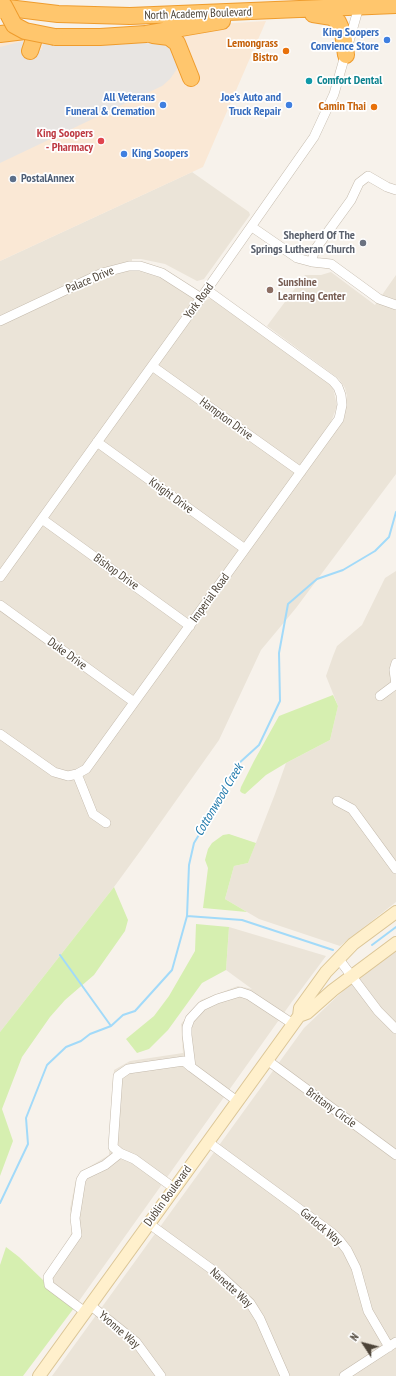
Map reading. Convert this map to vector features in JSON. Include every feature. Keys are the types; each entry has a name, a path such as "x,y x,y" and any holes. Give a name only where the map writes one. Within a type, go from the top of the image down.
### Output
{"highway":[{"name":"North Academy Boulevard","path":"2,3 53,14 130,16 275,11 360,3 396,5"},
{"path":"2,3 14,25 27,39"},
{"path":"0,34 27,39 48,32 100,37 146,34 275,11 322,16 335,19 343,33 346,56"},
{"path":"48,32 53,14"},
{"path":"146,34 169,37 177,42 191,78"}],"main road":[{"name":"Dublin Boulevard","path":"39,1376 296,1020 300,1008 338,958 396,912"},
{"name":"Dublin Boulevard","path":"296,1020 308,1013 333,990 396,943"}],"street":[{"name":"York Road","path":"0,577 294,167 324,119 346,56 360,3"},
{"path":"312,262 314,251 351,200 359,183 368,176 396,190"},
{"path":"252,227 297,258 312,262 331,264 379,299 396,305"},
{"name":"Palace Drive","path":"0,321 102,273 129,266 140,266 162,273 201,298"},
{"name":"Imperial Road","path":"77,774 91,764 134,702 339,419 342,405 341,395 338,387 333,381 207,290"},
{"name":"Hampton Drive","path":"152,366 300,472"},
{"name":"Knight Drive","path":"97,442 245,549"},
{"name":"Bishop Drive","path":"42,519 190,626"},
{"name":"Duke Drive","path":"0,605 134,702"},
{"path":"380,696 396,685 394,670 396,662"},
{"path":"0,734 54,772 68,776 77,774 93,814 106,823"},
{"path":"337,801 352,809 396,869"},
{"path":"338,958 378,1011 396,1029"},
{"path":"191,1067 186,1035 190,1019 202,1006 217,999 240,992 249,995 296,1020"},
{"name":"Brittany Circle","path":"267,1060 396,1155"},
{"path":"174,1188 134,1159 120,1153 113,1147 118,1076 128,1069 184,1061 237,1101"},
{"name":"Garlock Way","path":"208,1142 332,1233 340,1241 348,1250 356,1268 368,1311 393,1345"},
{"name":"Yvonne Way","path":"120,1153 105,1165 84,1175 81,1180 75,1218 77,1235 48,1277 49,1285 87,1308 136,1342 161,1376"},
{"name":"Nanette Way","path":"148,1223 221,1276 246,1299 260,1319 285,1376"},
{"path":"344,1376 393,1345"}],"shaded area":[{"path":"266,21 203,167 0,261 0,39 182,30 233,23"},
{"path":"23,41 24,48 42,50 43,42 99,44 157,41 170,48 179,66 170,79 162,86 0,163 0,47"},
{"path":"192,172 249,212 250,215 204,279 197,281 165,264 141,259 132,259 132,269 161,278 202,304 208,299 212,299 326,381 333,388 337,406 331,422 324,431 331,437 344,418 347,396 345,388 339,379 267,326 305,275 321,275 331,272 375,305 396,275 396,474 296,608 261,650 219,740 141,850 114,887 0,1032 0,261"},
{"path":"396,571 396,902 340,946 259,919 225,899 234,866 248,863 286,763 330,740 338,706 326,676 333,656 337,646 362,625 385,578"},
{"path":"229,927 326,956 74,1308 46,1287 43,1281 44,1275 69,1239 72,1231 70,1209 76,1179 84,1170 109,1155 114,1070 130,1061 183,1053 181,1024 201,1000 238,986 252,989 226,970"},
{"path":"396,951 396,1376 52,1376 304,1028 346,988"}],"green space":[{"path":"333,695 338,706 330,740 266,775 245,794 242,793 240,791 241,787 279,716"},
{"path":"229,834 256,843 248,863 234,866 225,899 247,912 203,908 208,868 205,860 208,849 212,843 223,835"},
{"path":"114,887 128,920 125,931 94,975 65,1000 50,1017 22,1057 2,1109 13,1141 0,1176 0,1032"},
{"path":"196,924 229,927 226,970 202,983 168,1030 149,1049 137,1053 126,1039 154,1016 169,996 195,951"},
{"path":"6,1247 43,1280 46,1287 74,1308 23,1376 0,1376 0,1265"}],"waterway":[{"name":"Cottonwood Creek","path":"0,1203 28,1144 26,1118 47,1065 66,1047 81,1041 90,1034 111,1026 123,1015 135,1011 172,970 187,916 189,865 194,843 214,810 237,765 259,745 280,701 279,653 288,604 317,579 343,570 375,551 389,537 396,512"},
{"name":"Cottonwood Creek","path":"187,916 242,920 333,950"},
{"name":"Cottonwood Creek","path":"372,945 396,927"},
{"path":"60,955 111,1026"}],"place":[{"name":"King Soopers Convience Store","path":"387,40"},
{"name":"Lemongrass Bistro","path":"286,51"},
{"name":"Comfort Dental","path":"309,81"},
{"name":"All Veterans Funeral & Cremation","path":"163,105"},
{"name":"Joe's Auto and Truck Repair","path":"289,105"},
{"name":"Camin Thai","path":"374,107"},
{"name":"King Soopers - Pharmacy","path":"101,141"},
{"name":"King Soopers","path":"124,154"},
{"name":"PostalAnnex","path":"13,179"},
{"name":"Shepherd Of The Springs Lutheran Church","path":"363,243"},
{"name":"Sunshine Learning Center","path":"270,290"}]}
